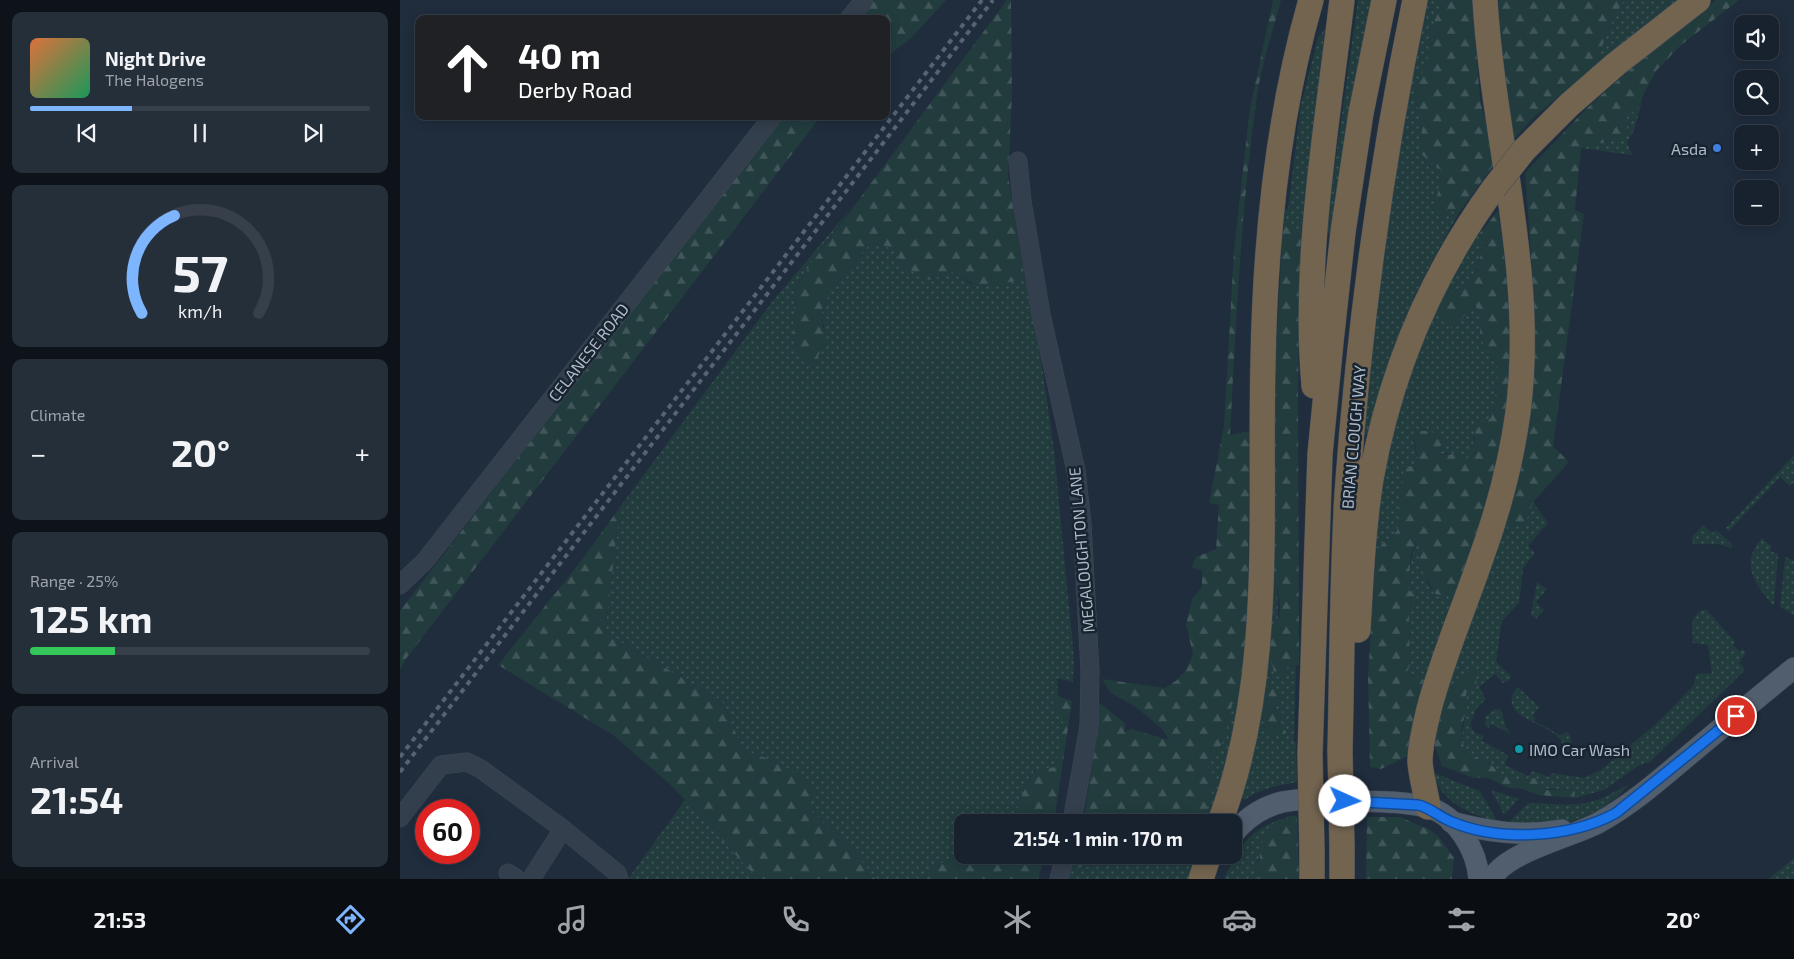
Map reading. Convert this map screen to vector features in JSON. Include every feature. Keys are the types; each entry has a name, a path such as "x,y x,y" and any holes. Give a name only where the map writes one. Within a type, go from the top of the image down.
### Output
{"highway":[{"path":"1223,814 1238,768 1254,681 1260,613 1262,362 1273,189 1286,103 1299,43 1311,0"},
{"name":"BRIAN CLOUGH WAY","path":"1312,879 1310,754 1320,454 1344,232 1361,113 1384,0"},
{"name":"BRIAN CLOUGH WAY","path":"1342,879 1340,740 1342,586 1347,493 1360,346 1380,181 1415,0"},
{"path":"1428,807 1420,762 1423,733 1436,683 1494,519 1512,446 1520,389 1522,321 1518,257 1496,112 1485,0"},
{"path":"1340,740 1357,639 1361,572 1371,481 1386,412 1398,369 1436,281 1458,241 1494,188 1524,150 1569,105 1616,64 1698,0"},
{"path":"1320,454 1312,362 1312,302 1325,128 1340,12"},
{"path":"1201,879 1206,864"}],"main road":[{"path":"1492,879 1498,870 1518,856 1583,831 1640,796 1794,668"},
{"path":"1242,824 1252,814 1276,802 1298,799 1407,803 1428,807 1461,831 1468,841 1479,871 1479,879"},
{"path":"1451,822 1483,830 1523,834 1569,829 1603,820"},
{"path":"1206,879 1214,864"}],"street":[{"path":"852,15 864,0"},
{"name":"CELANESE ROAD","path":"400,585 425,561 770,120"},
{"name":"MEGALOUGHTON LANE","path":"1018,161 1022,202 1041,314 1076,471 1084,549 1090,670 1089,726 1073,814"},
{"path":"400,818 441,765 467,762 481,769 563,829 617,873 619,879"},
{"path":"531,879 563,829"},
{"path":"1059,879 1062,864"}],"green space":[{"path":"875,0 946,0 910,39 890,54 890,15 862,15"},
{"path":"1007,0 1011,0 1012,94 1008,176 1024,274 1022,280 986,286 972,283 952,272 930,280 903,267 895,252 888,247 870,244 830,292 822,309 824,344 814,364 800,360 793,335 795,290 811,264"},
{"path":"1273,0 1281,0 1257,95 1251,137 1240,265 1230,435 1250,431 1247,647 1238,715 1236,702 1233,701 1221,745 1211,757 1203,760 1216,779 1205,814 1084,814 1096,741 1097,701 1126,724 1124,732 1131,729 1169,740 1161,728 1137,708 1111,693 1102,679 1165,688 1177,680 1186,670 1193,654 1186,625 1192,599 1202,587 1202,571 1192,567 1196,557 1216,549 1219,505 1209,503 1224,426 1234,250 1250,108"},
{"path":"1358,0 1372,0 1343,157 1334,232 1329,234 1326,229"},
{"path":"1425,0 1442,0 1433,26 1425,66 1414,90 1422,129 1421,154 1442,171 1441,184 1443,196 1448,206 1458,214 1409,310 1398,340 1371,435 1364,434 1376,305 1393,180"},
{"path":"1442,0 1472,0 1480,99 1495,163 1458,214 1449,209 1442,218 1435,207 1442,171 1421,154 1422,129 1414,89 1425,66 1433,26"},
{"path":"1499,0 1624,0 1605,35 1598,64 1534,117 1514,139 1499,29"},
{"path":"1624,0 1681,0 1598,64 1605,35"},
{"path":"1716,0 1739,0 1681,45 1656,71 1642,97 1641,105 1626,118 1628,136 1581,148 1575,210 1584,214 1553,446 1569,462 1533,502 1525,524 1504,528 1524,450 1533,373 1532,287 1525,173 1587,108 1636,64"},
{"path":"1325,29 1301,231 1283,224 1285,209 1288,209 1301,104 1318,38"},
{"path":"1641,105 1634,130 1627,142 1632,155 1581,148 1628,136 1626,118"},
{"path":"778,120 818,120 405,660 400,670 400,611"},
{"path":"851,208 795,290 793,335 800,360 814,364 824,328 822,309 830,292 870,244 888,247 895,252 903,267 930,279 952,272 970,284 1022,280 1024,274 1042,366 1054,450 1074,658 1073,682 1057,678 1058,696 1052,705 1064,716 1056,768 1035,770 1022,795 1017,814 954,814 954,861 945,861 917,879 875,879 857,855 809,809 779,763 743,750 722,701 605,633 620,507 772,302"},
{"path":"1498,211 1507,277 1511,346 1509,390 1502,440 1476,540 1458,589 1449,596 1435,594 1421,569 1418,538 1411,553 1408,590 1417,594 1409,612 1410,665 1407,672 1424,680 1412,754 1381,769 1370,767 1368,677 1376,550 1397,531 1404,467 1413,466 1418,460 1413,431 1428,431 1444,435 1446,440 1436,451 1435,455 1460,454 1463,462 1473,450 1477,424 1491,418 1498,382 1497,360 1487,355 1480,334 1481,311 1473,304 1454,330 1445,321 1440,309 1446,294 1465,288 1469,282 1481,254 1482,240 1480,233"},
{"path":"1283,224 1301,231 1298,386 1299,665 1287,667 1289,672 1287,675 1274,672 1270,645 1272,628 1277,623 1280,611 1278,590 1272,572 1274,384"},
{"path":"1480,233 1482,240 1481,254 1472,276 1465,288 1446,294 1453,330 1474,303 1481,311 1480,334 1497,360 1498,382 1491,418 1473,438 1474,446 1472,452 1463,462 1450,453 1435,455 1436,451 1446,440 1413,440 1418,460 1413,466 1397,531 1376,550 1379,507 1389,442 1423,332 1465,254"},
{"path":"1794,455 1794,482 1790,486 1780,477 1729,531 1726,528"},
{"path":"1533,502 1548,523 1528,546 1535,553 1523,568 1519,603 1502,621 1496,662 1511,676 1510,680 1503,683 1495,674 1479,687 1486,699 1476,709 1470,725 1475,733 1484,736 1482,741 1508,755 1505,765 1528,776 1533,771 1549,777 1552,773 1584,778 1601,770 1657,723 1694,685 1696,674 1712,673 1708,645 1693,643 1694,618 1701,611 1706,609 1735,642 1733,645 1739,651 1743,649 1746,653 1739,663 1745,669 1742,673 1650,762 1639,765 1604,790 1574,798 1575,792 1572,790 1517,787 1515,779 1498,774 1490,763 1481,761 1467,750 1462,743 1466,693 1442,701 1504,528 1525,524"},
{"path":"620,507 605,633 722,701 743,750 779,763 816,786 809,809 857,855 875,879 758,879 672,786 613,735 498,665 581,561"},
{"path":"1703,525 1712,533 1716,530 1732,544 1732,548 1718,544 1693,544 1692,537"},
{"path":"1418,537 1427,583 1435,594 1449,596 1458,589 1424,680 1406,673 1410,665 1409,612 1416,594 1408,590 1409,576 1412,556"},
{"path":"1762,538 1772,547 1770,551 1778,554 1774,606 1761,590 1752,574 1752,556 1755,547"},
{"path":"1785,557 1794,560 1794,615 1780,607"},
{"path":"1272,572 1277,592 1281,646 1286,667 1296,666 1294,741 1296,743 1297,782 1263,790 1245,800 1242,799 1241,794 1259,707 1286,732 1277,722 1275,705 1262,689"},
{"path":"1537,582 1547,589 1536,602 1544,610 1536,619 1531,614"},
{"path":"1477,670 1476,686 1466,693 1467,708 1462,725 1462,743 1467,750 1481,761 1490,763 1498,773 1515,779 1517,787 1524,779 1536,778 1546,790 1572,790 1575,792 1574,798 1539,795 1523,789 1509,788 1488,778 1474,778 1442,766 1433,740 1442,701 1466,672"},
{"path":"1274,685 1281,701 1280,705 1275,705 1274,709 1283,713 1280,721 1277,722 1286,732 1283,736 1269,734 1261,712 1262,689"},
{"path":"1519,688 1539,707 1533,716 1535,718 1534,721 1560,735 1567,732 1571,738 1571,749 1567,750 1555,734 1531,722 1516,711 1512,705 1512,698 1516,689"},
{"path":"1058,696 1072,701 1055,814 1017,814 1022,795 1036,770 1056,767 1064,716 1052,705"},
{"path":"1233,701 1236,702 1238,715 1214,814 1205,814 1216,779 1203,759 1221,747"},
{"path":"1495,709 1501,710 1506,727 1511,734 1491,724 1489,728 1485,725 1486,716"},
{"path":"1432,772 1480,791 1498,823 1467,811 1449,799 1436,783"},
{"path":"1628,785 1606,805 1578,819 1552,825 1508,823 1528,803 1564,804 1591,802"},
{"path":"1491,790 1519,799 1504,815"},
{"path":"685,800 758,879 628,879"},
{"path":"1291,816 1277,825 1255,865 1258,879 1224,879 1232,864 1242,864 1242,846 1248,839 1265,826"},
{"path":"1291,816 1297,816 1299,879 1258,879 1255,865 1260,859 1261,844 1264,838 1273,828"},
{"path":"1367,817 1400,817 1430,830 1439,837 1454,858 1452,879 1366,879"},
{"path":"1794,858 1794,879 1768,879"},
{"path":"945,861 954,861 954,864 1042,864 1038,879 917,879"},
{"path":"1072,864 1116,864 1071,868"},
{"path":"1116,864 1196,864 1188,879 1069,879 1071,868"}],"railway":[{"path":"890,120 982,0"},
{"path":"400,772 993,0"},
{"path":"400,757 890,120"}],"place":[{"name":"Asda","path":"1717,148"},
{"name":"IMO Car Wash","path":"1519,749"}],"route":[{"path":"1345,801 1407,803 1428,807 1451,822 1500,833 1542,834 1569,829 1603,820 1616,813 1640,796 1736,716"}]}
